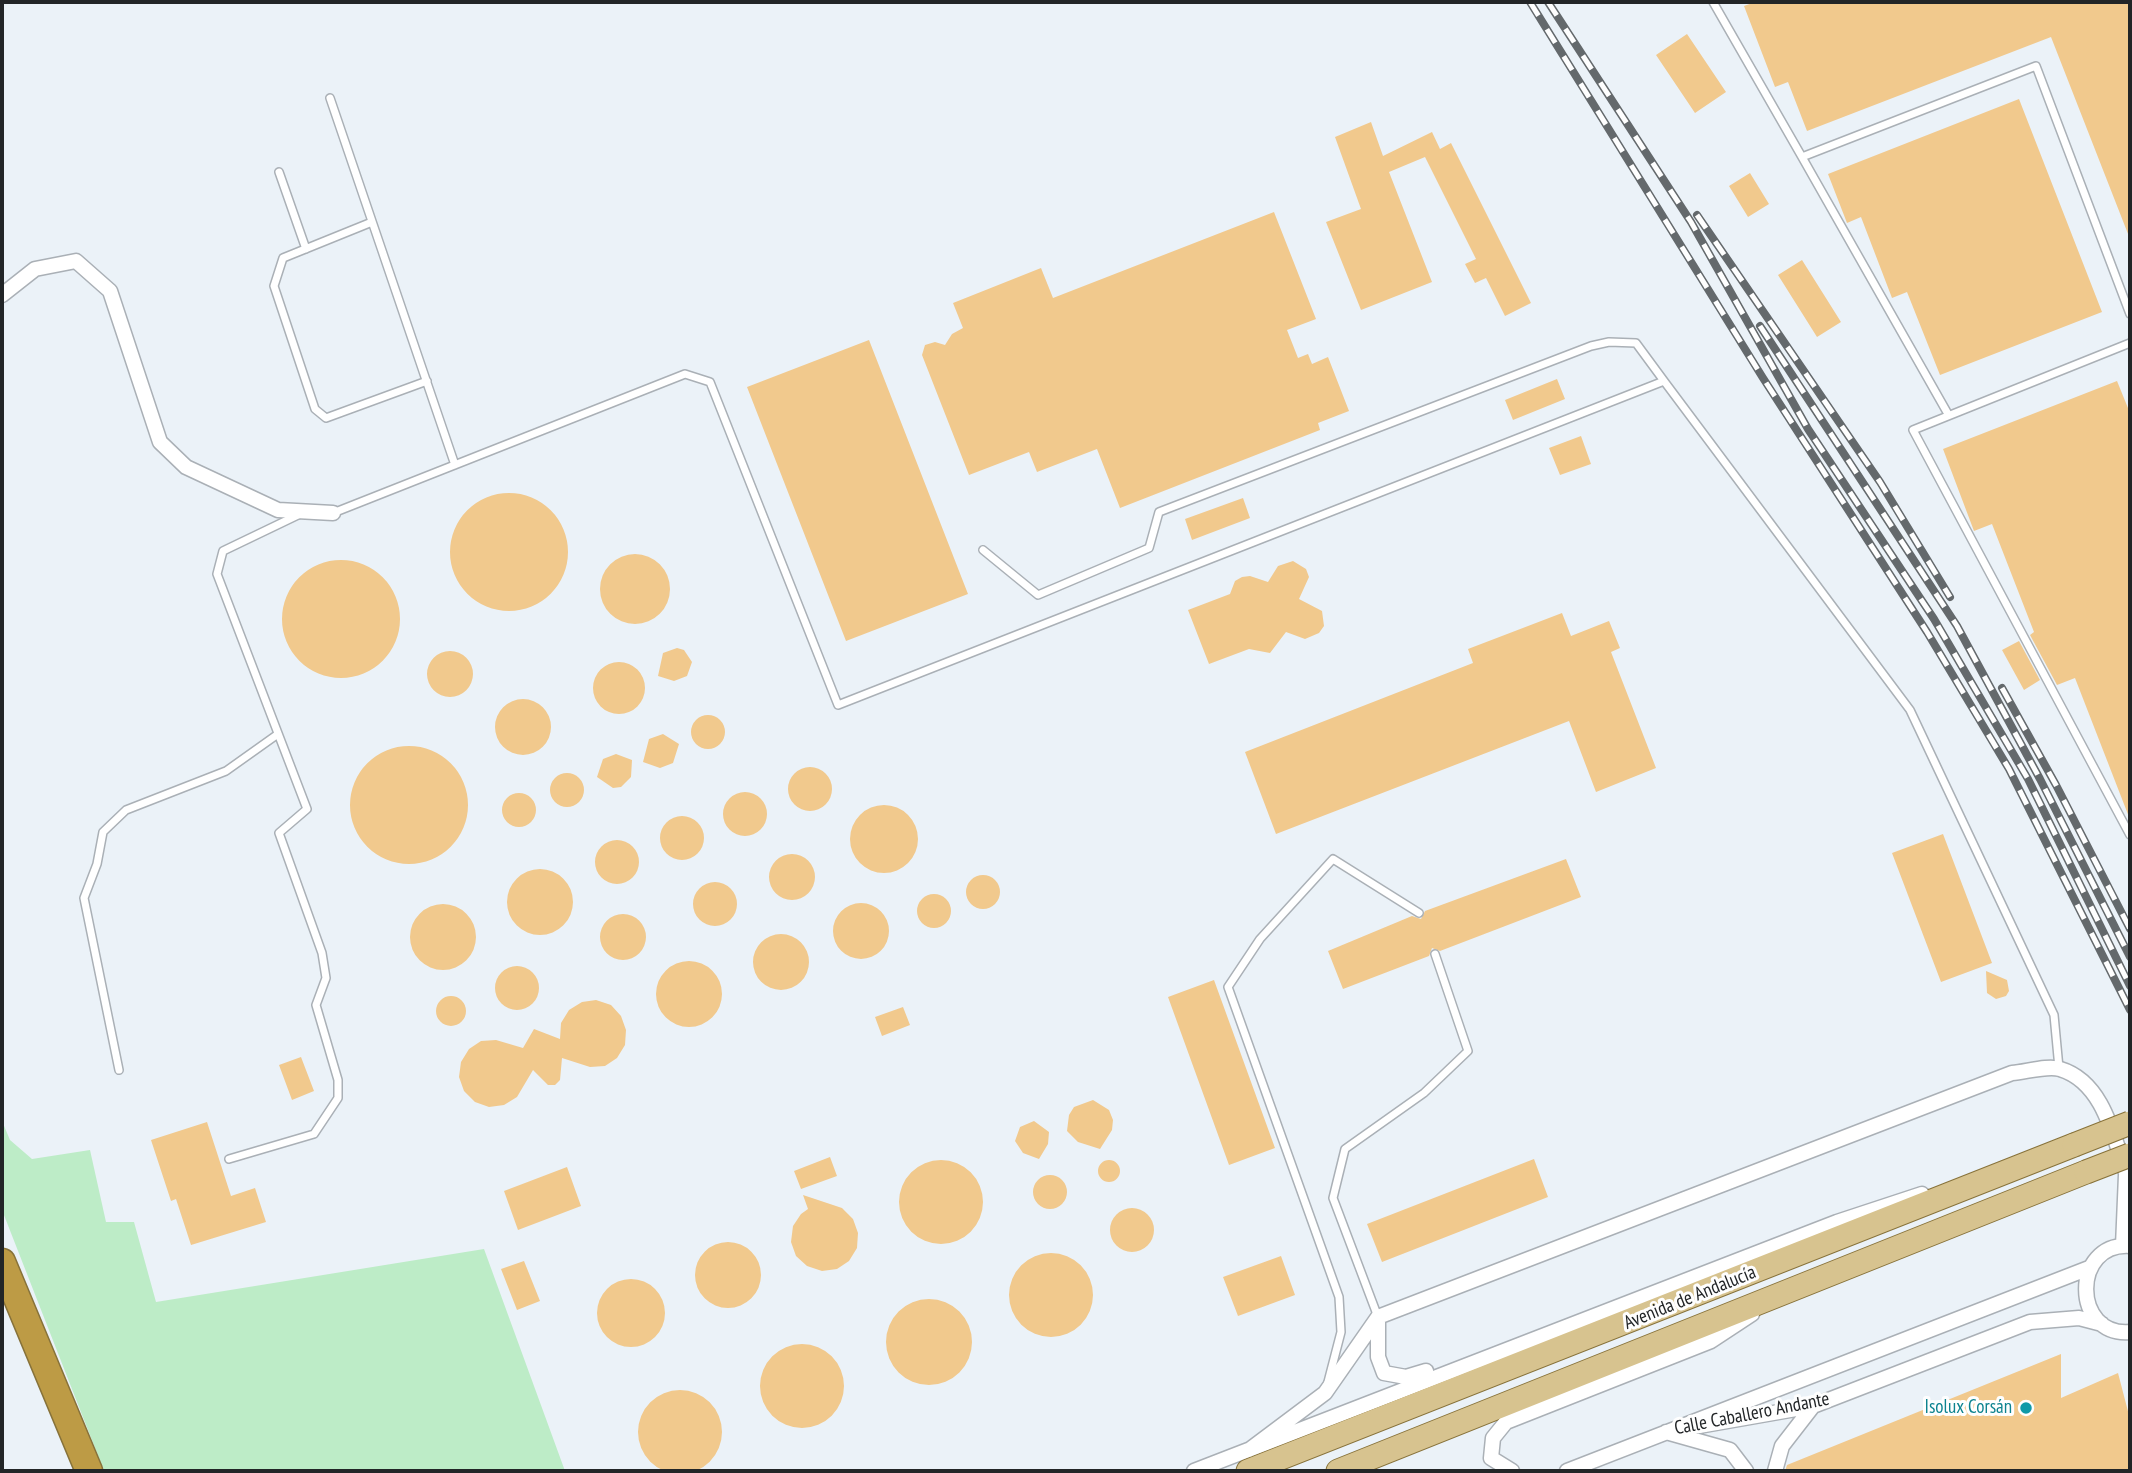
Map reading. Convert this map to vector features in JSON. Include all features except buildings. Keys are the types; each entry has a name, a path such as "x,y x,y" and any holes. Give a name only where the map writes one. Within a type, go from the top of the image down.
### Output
{"highway":[{"path":"2,1262 89,1471"},
{"path":"2,1287 73,1471"}],"main road":[{"name":"Avenida de Andalucía","path":"1248,1461 2130,1123"},
{"name":"Avenida de Andalucía","path":"1338,1471 2086,1172 2129,1172"}],"street":[{"path":"2,295 35,269 76,261 110,291 160,442 186,467 278,510 333,513"},
{"path":"1248,1461 1325,1393 1378,1317 2012,1073 2059,1068 2082,1081 2107,1115 2129,1172 2127,1246"},
{"path":"1194,1471 1248,1461 1512,1346 1837,1222 2074,1145"},
{"name":"Calle Caballero Andante","path":"1667,1432 2089,1268 2109,1250 2127,1246"},
{"path":"2089,1268 2085,1298 2091,1313 2102,1324"},
{"path":"1512,1471 1491,1458 1493,1438 1506,1422 1710,1340 1791,1290"},
{"path":"1378,1317 1378,1357 1384,1373 1406,1377 1512,1346"},
{"name":"Calle Caballero Andante","path":"1667,1432 1813,1406 2030,1322 2079,1318 2128,1335"},
{"path":"1775,1471 1782,1446 1813,1406"},
{"path":"1567,1471 1667,1432 1730,1450 1746,1471"}],"lane":[{"path":"1713,2 1948,414"},
{"path":"1802,157 2036,66 2130,314"},
{"path":"330,98 456,465"},
{"path":"279,172 306,249"},
{"path":"372,222 283,258 274,286 315,410 326,418 427,381"},
{"path":"983,550 1038,596 1149,548 1159,512 1591,346 1609,342 1636,343 1910,710 2054,1016 2059,1068"},
{"path":"2130,342 1913,430 2130,835"},
{"path":"333,513 685,374 710,383 838,705 1664,381"},
{"path":"229,1159 314,1134 338,1098 338,1080 316,1005 326,978 321,953 279,833 307,809 217,574 223,551 305,512"},
{"path":"120,1070 84,898 97,864 103,832 126,810 226,771 278,734"},
{"path":"1325,1393 1341,1332 1339,1297 1228,987 1260,939 1333,859 1419,913"},
{"path":"1378,1317 1333,1198 1345,1149 1424,1093 1468,1051 1435,954"}],"green space":[{"path":"2,1121 10,1140 32,1159 90,1150 106,1222 134,1222 156,1302 484,1249 565,1471 104,1471 2,1210"}],"railway":[{"path":"1530,2 1763,378 1927,632 2009,769 2130,1010"},
{"path":"1548,2 1691,222 1808,429 1934,619 2028,779 2130,986"},
{"path":"1697,215 1880,482 1950,597"},
{"path":"1760,326 1957,626 2040,779 2130,957"},
{"path":"2002,688 2056,785 2130,929"}],"place":[{"name":"Isolux Corsán","path":"2026,1408"}]}
